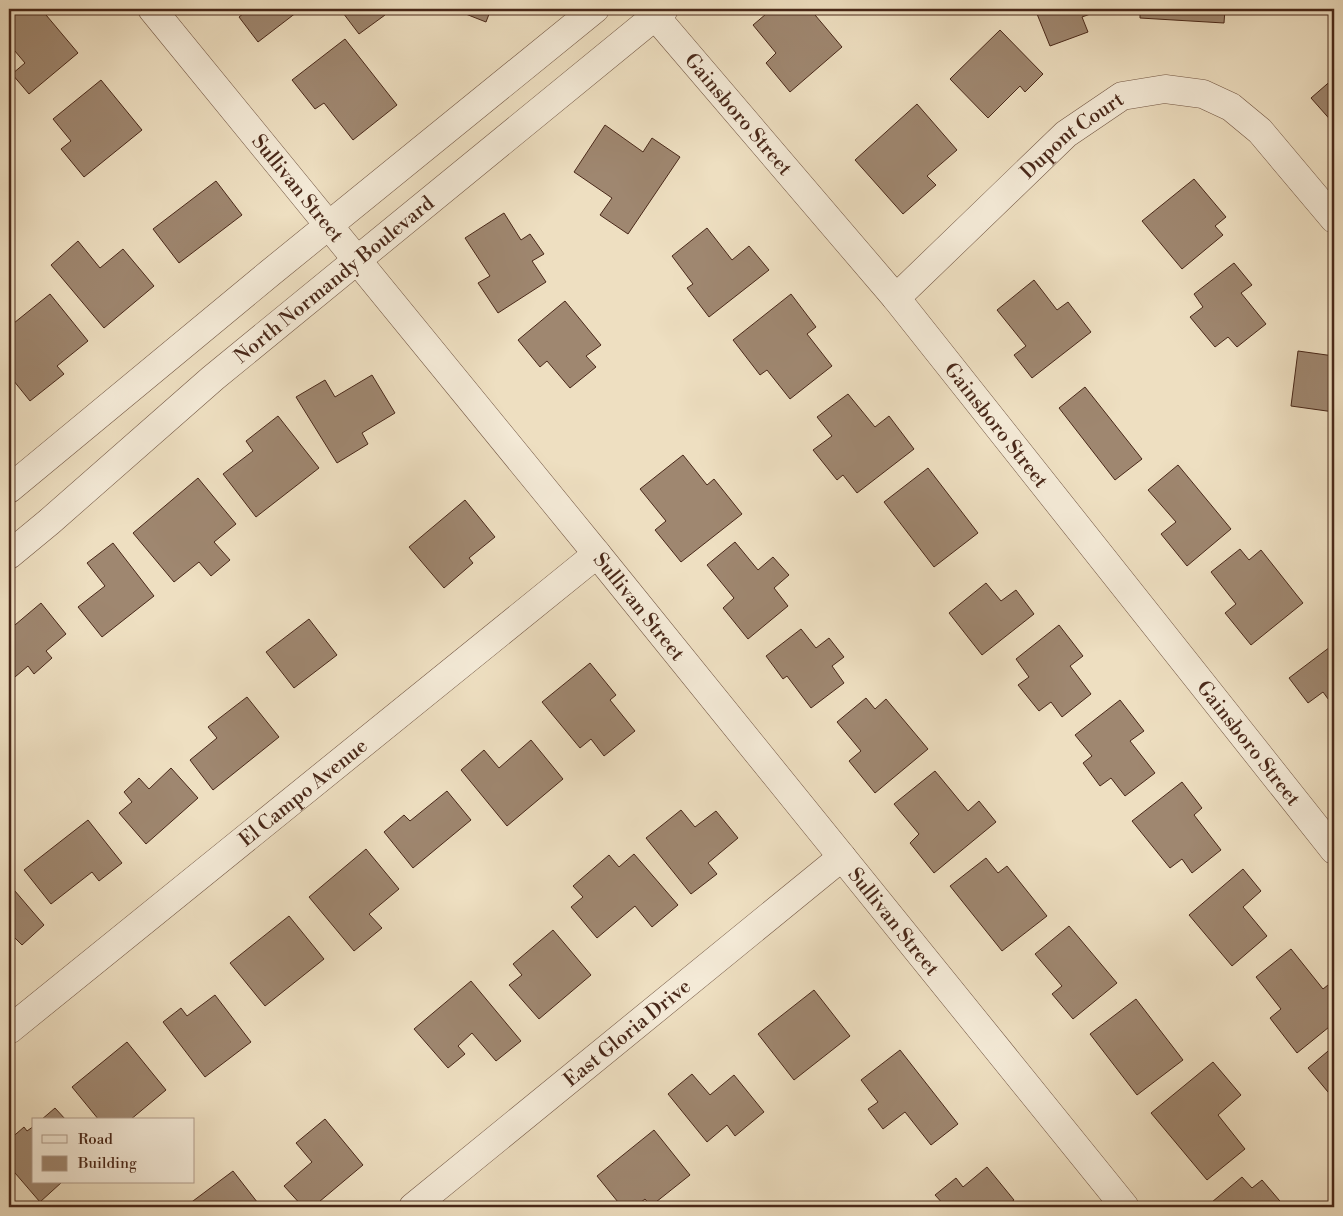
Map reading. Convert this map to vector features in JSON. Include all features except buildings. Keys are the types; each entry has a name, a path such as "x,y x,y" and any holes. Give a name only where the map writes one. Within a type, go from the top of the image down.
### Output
{"street":[{"name":"Sullivan Street","path":"152,9 842,857 1118,1205"},
{"path":"9,489 595,9"},
{"name":"North Normandy Boulevard","path":"9,554 56,516 213,378 357,262 656,11"},
{"name":"Gainsboro Street","path":"656,11 896,298 1334,850"},
{"name":"Dupont Court","path":"896,298 1066,134 1122,96 1165,89 1202,94 1231,107 1260,130 1334,219"},
{"name":"El Campo Avenue","path":"9,1030 597,554"},
{"name":"East Gloria Drive","path":"413,1207 842,857"}]}
